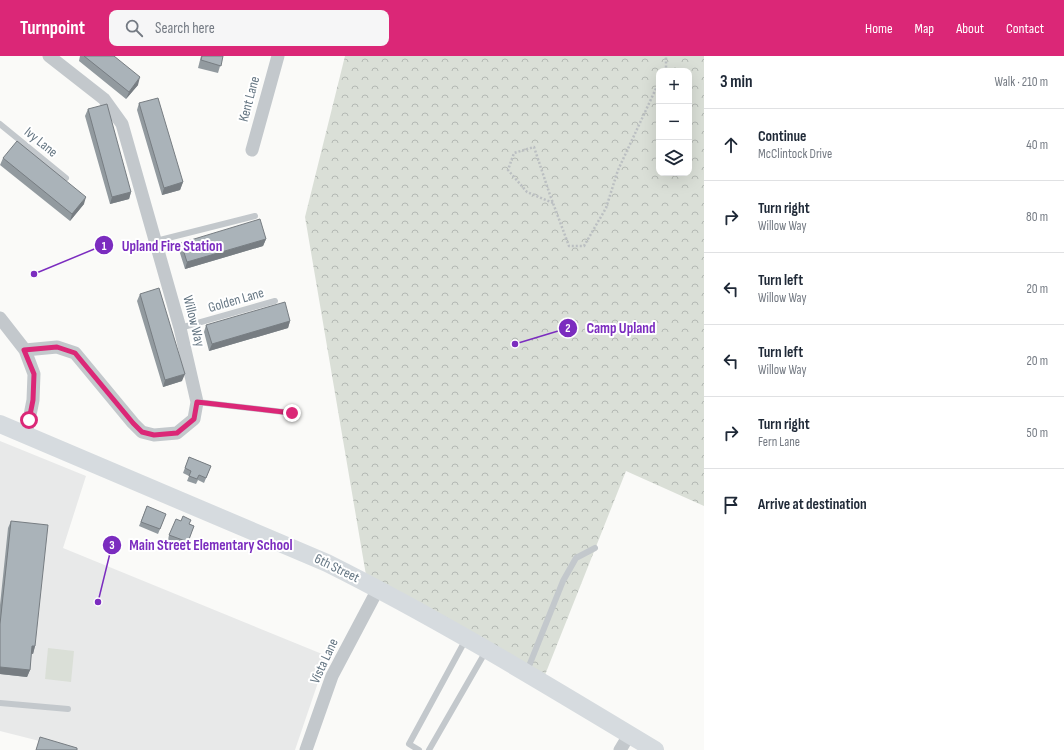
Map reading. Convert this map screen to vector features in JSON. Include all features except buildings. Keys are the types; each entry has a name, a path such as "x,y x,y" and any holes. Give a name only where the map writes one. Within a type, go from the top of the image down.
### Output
{"street":[{"name":"Willow Way","path":"24,350 57,347 75,353 142,432 154,435 177,433 194,419 197,402 180,328 122,124 104,99 48,56"},
{"name":"Kent Lane","path":"252,150 278,56"},
{"path":"0,318 24,350 34,374 33,400 26,435"},
{"name":"6th Street","path":"0,424 327,563 378,589 466,638 655,750"},
{"name":"Vista Lane","path":"306,750 332,676 378,589"},
{"path":"620,750 629,735"}],"lane":[{"name":"Ivy Lane","path":"0,124 66,178"},
{"path":"156,241 255,216"},
{"name":"Golden Lane","path":"180,328 275,301"},
{"path":"197,402 292,413"},
{"path":"526,673 563,581 576,558 595,548"},
{"path":"418,750 409,744 466,638"},
{"path":"429,750 487,650"},
{"path":"0,703 68,709"}],"path":[{"path":"666,56 666,68"},
{"path":"553,203 526,192 508,170 514,153 534,146 569,246 584,246 606,208 618,170 656,88"}],"shaded area":[{"path":"0,441 86,476 63,548 327,656 295,750 75,750 0,731"}],"green space":[{"path":"345,56 704,56 704,506 626,471 541,685 366,575 305,217"},
{"path":"48,648 74,651 71,682 45,679"}],"place":[{"name":"Upland Fire Station","path":"34,274"},
{"name":"Camp Upland","path":"515,344"},
{"name":"Main Street Elementary School","path":"98,602"}],"route":[{"path":"29,420 33,400 34,374 24,350 57,347 75,353 142,432 154,435 177,433 194,419 197,402 292,413"}]}
